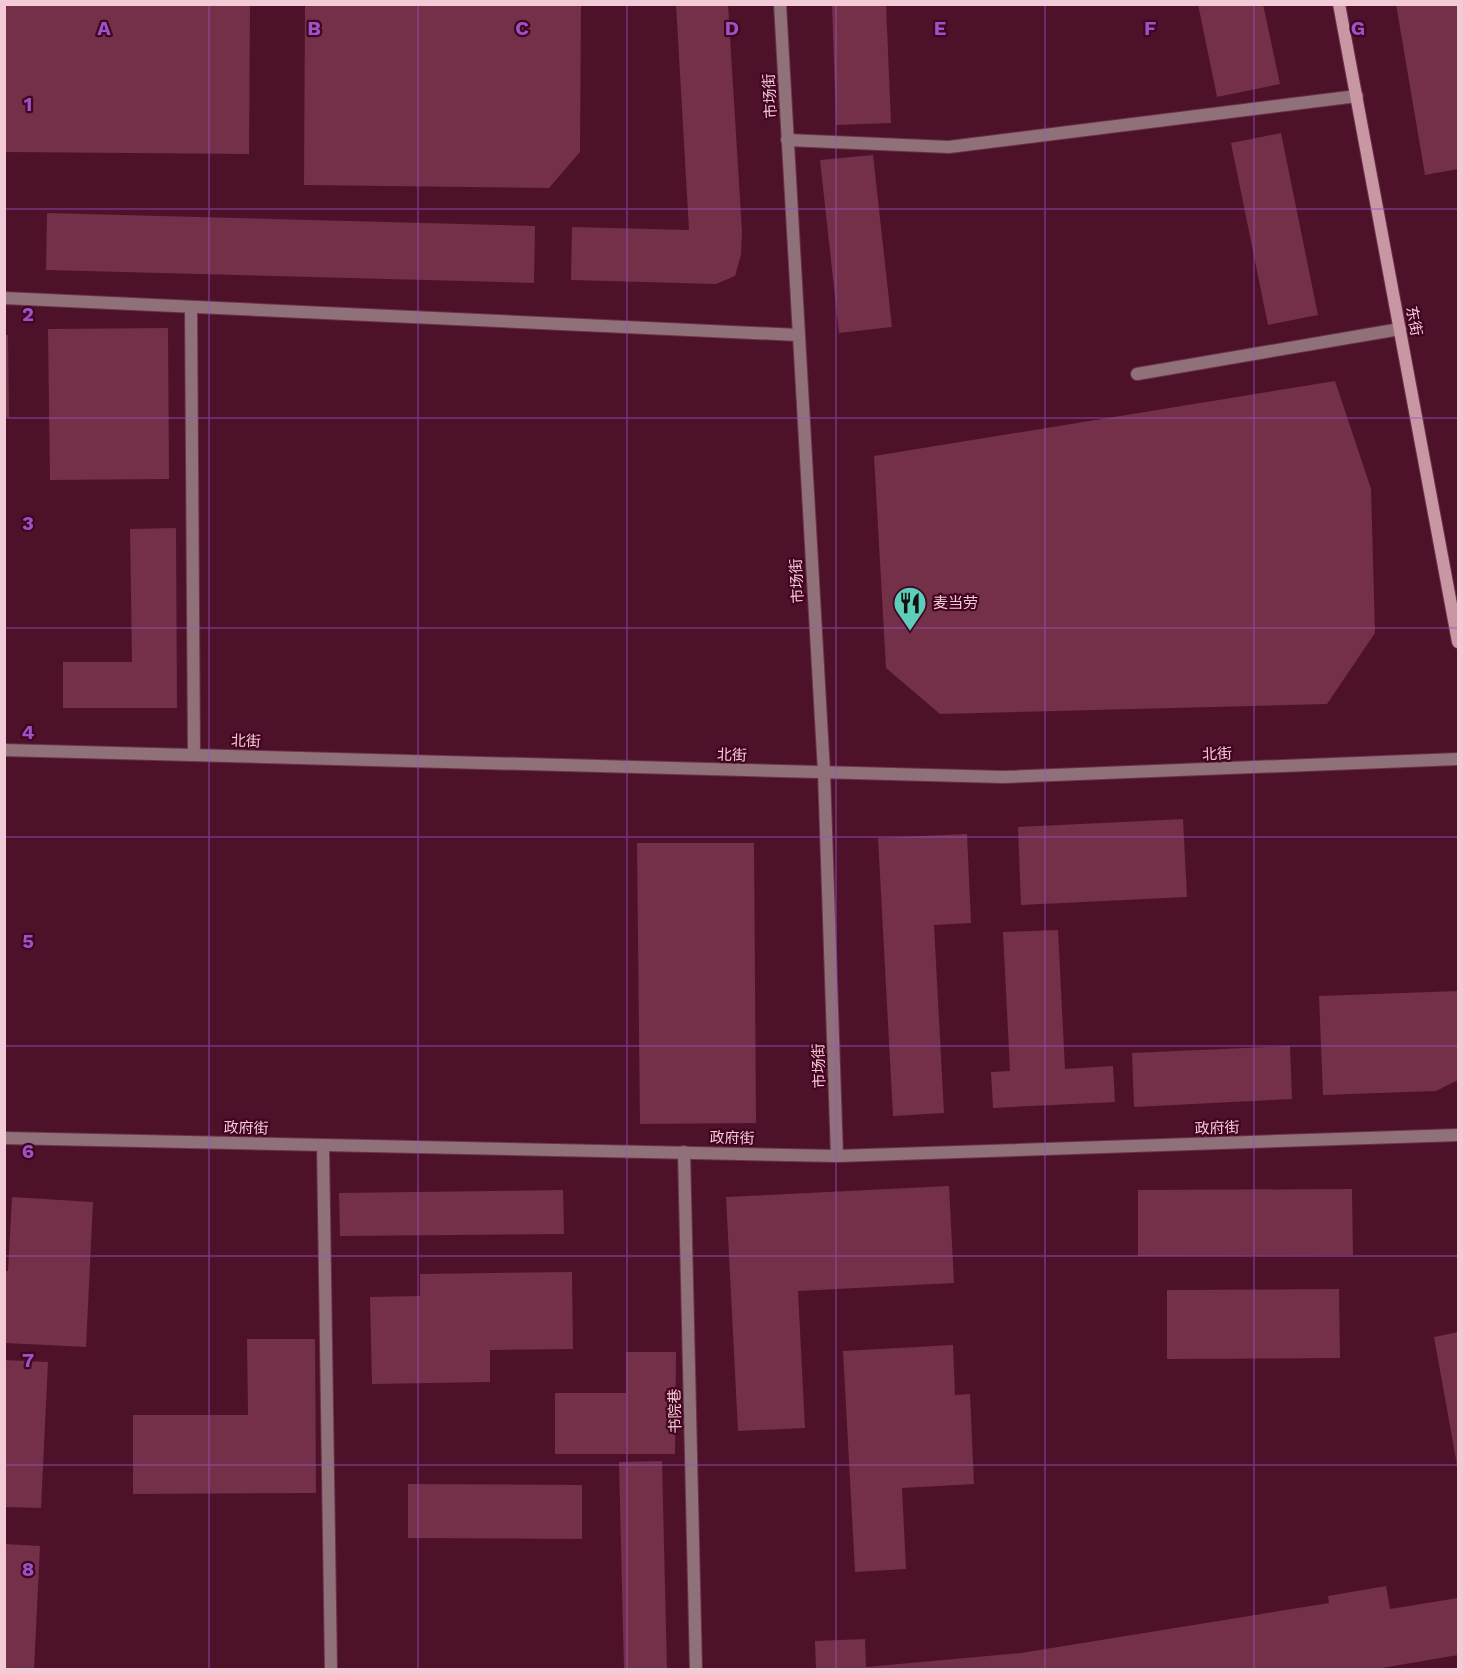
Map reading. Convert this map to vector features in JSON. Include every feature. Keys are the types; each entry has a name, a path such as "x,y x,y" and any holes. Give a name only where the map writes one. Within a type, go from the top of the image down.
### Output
{"street":[{"name":"市场街","path":"780,4 824,772 837,1156"},
{"name":"东街","path":"1339,4 1458,642"},
{"path":"787,140 949,147 1357,96"},
{"path":"4,298 798,335"},
{"path":"191,308 194,755"},
{"path":"1137,374 1400,330"},
{"name":"北街","path":"4,750 1003,777 1458,759"},
{"name":"政府街","path":"4,1138 837,1156 1458,1135"},
{"path":"323,1145 331,1670"},
{"name":"书院巷","path":"684,1152 696,1670"}],"building":[{"path":"5,4 250,4 249,154 5,152"},
{"path":"305,4 581,4 580,152 549,188 304,185"},
{"path":"676,4 728,4 742,232 741,255 735,276 716,284 571,280 572,227 689,230"},
{"path":"832,4 886,4 891,123 836,125"},
{"path":"1198,4 1263,4 1280,84 1217,97"},
{"path":"1396,4 1458,4 1458,169 1425,175"},
{"path":"1281,133 1318,315 1268,325 1231,143"},
{"path":"873,155 892,327 839,333 820,160"},
{"path":"47,213 535,226 534,283 46,270"},
{"path":"168,328 169,479 50,480 48,329"},
{"path":"4,335 8,335 9,417 4,417"},
{"path":"1335,381 1371,489 1375,633 1327,704 940,714 886,668 874,456"},
{"path":"176,528 177,708 63,708 63,662 132,662 130,529"},
{"path":"1183,819 1187,897 1021,905 1018,827"},
{"path":"967,834 971,923 934,925 944,1113 893,1116 878,838"},
{"path":"637,843 754,843 756,1123 640,1124"},
{"path":"1058,930 1065,1069 1113,1066 1115,1102 993,1108 991,1072 1010,1071 1003,932"},
{"path":"1458,991 1458,1080 1436,1091 1323,1095 1319,996"},
{"path":"1290,1046 1292,1099 1134,1107 1132,1053"},
{"path":"949,1186 954,1283 798,1291 805,1428 738,1431 726,1197"},
{"path":"1352,1189 1353,1255 1138,1256 1138,1190"},
{"path":"563,1190 564,1234 340,1236 339,1193"},
{"path":"12,1197 93,1202 86,1347 5,1343 4,1271 8,1271"},
{"path":"572,1272 573,1349 490,1350 490,1382 372,1384 370,1297 420,1296 420,1274"},
{"path":"1339,1289 1340,1358 1167,1359 1167,1290"},
{"path":"1458,1332 1458,1465 1457,1465 1434,1337"},
{"path":"247,1339 315,1339 316,1493 133,1494 133,1415 248,1415"},
{"path":"953,1345 955,1395 970,1394 974,1484 902,1488 906,1569 855,1572 843,1351"},
{"path":"626,1352 676,1352 675,1454 555,1454 555,1393 626,1393"},
{"path":"4,1360 48,1362 41,1508 4,1507"},
{"path":"662,1461 667,1670 624,1670 619,1462"},
{"path":"408,1484 582,1485 582,1539 408,1538"},
{"path":"4,1544 40,1546 34,1670 4,1670"},
{"path":"1386,1586 1390,1609 1458,1598 1458,1655 1370,1670 816,1670 815,1641 865,1639 866,1667 1021,1653 1329,1603 1328,1596"}],"place":[{"name":"麦当劳","path":"910,632"}]}
